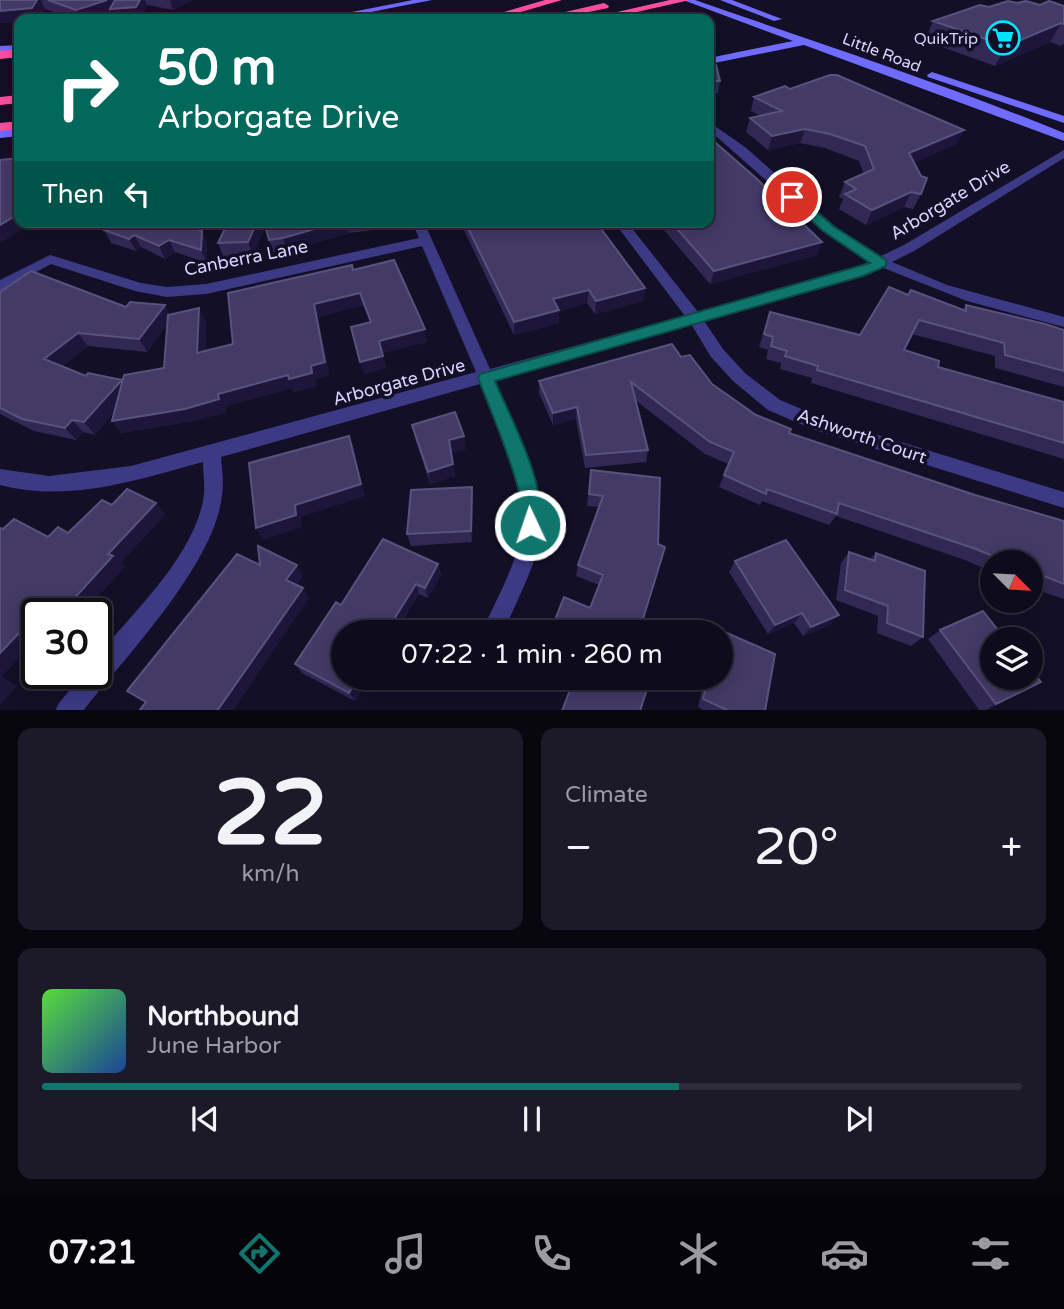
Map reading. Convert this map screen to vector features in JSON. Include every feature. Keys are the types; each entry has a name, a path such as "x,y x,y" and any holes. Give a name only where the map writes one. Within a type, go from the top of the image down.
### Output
{"highway":[{"path":"504,14 556,0"},
{"path":"563,14 627,0"},
{"path":"617,14 686,0"}],"main road":[{"path":"349,14 428,0"},
{"name":"Little Road","path":"686,0 810,35 993,93 1064,120"},
{"path":"724,0 785,22"},
{"path":"714,60 775,49 810,35"},
{"name":"Little Road","path":"810,35 850,56 1064,137"},
{"path":"775,49 850,56"}],"street":[{"path":"714,128 828,228 881,263 968,298 1064,322"},
{"name":"Arborgate Drive","path":"0,477 19,483 71,485 131,474 858,273 881,263 1064,153"},
{"path":"420,228 486,378 520,464 531,504 528,547 498,620"},
{"name":"Ashworth Court","path":"626,228 694,317 717,353 739,377 774,405 818,424 1064,500"},
{"name":"Canberra Lane","path":"0,286 50,259 140,288 167,292 193,290 425,241"},
{"path":"67,710 174,580 201,537 213,495 212,453"}],"building":[{"path":"0,0 37,0 32,8 0,11"},
{"path":"48,0 107,0 76,10"},
{"path":"115,0 140,0 136,7 110,9"},
{"path":"1008,1 1026,1 1040,5 1049,1 1064,6 1064,24 1006,46 933,21 980,5 989,7"},
{"path":"714,65 716,65 720,81 714,81"},
{"path":"837,75 964,130 909,153 921,176 927,178 921,194 911,192 872,210 845,194 856,189 845,182 874,169 865,146 805,129 772,136 750,118 782,111 754,97 785,86 790,89"},
{"path":"714,141 822,242 714,271 676,228 714,228"},
{"path":"14,159 14,217 0,225 0,160"},
{"path":"195,228 202,231 201,250 169,240 159,246 134,235 129,239 104,230"},
{"path":"225,228 254,228 248,242 218,243"},
{"path":"266,228 318,228 283,238 269,240"},
{"path":"468,228 600,228 645,288 596,301 589,290 553,299 559,310 514,322"},
{"path":"394,260 425,329 379,341 383,356 360,362 351,327 371,322 360,293 314,304 325,362 311,366 312,373 289,379 288,375 218,394 219,399 185,409 112,421 124,375 164,368 168,315 199,308 197,353 233,344 228,293 352,265 353,270"},
{"path":"31,271 126,307 130,302 165,305 139,339 78,333 44,359 86,376 88,373 122,380 84,422 72,420 65,428 22,419 0,408 0,292"},
{"path":"889,287 908,295 911,290 966,311 966,305 1064,330 1064,371 1005,355 1004,343 919,320 904,350 939,361 938,367 1064,402 1064,443 817,370 818,366 785,356 787,351 771,346 773,337 764,334 770,312 860,335"},
{"path":"672,344 681,357 690,355 712,384 756,415 791,429 789,433 975,495 1064,521 1064,584 1043,576 1043,550 980,551 839,503 837,514 767,489 766,494 724,475 734,452 710,442 631,382 648,450 586,455 577,407 553,413 539,381"},
{"path":"455,412 464,436 449,440 453,464 428,472 412,425"},
{"path":"349,436 361,484 295,505 296,515 256,528 249,463"},
{"path":"591,470 660,478 658,544 665,547 643,620 555,620 564,597 590,608 603,575 578,565 603,496 589,494"},
{"path":"472,487 471,531 407,534 411,490"},
{"path":"127,489 156,503 108,554 113,556 75,598 21,598 21,633 0,653 0,528 3,529 14,519 48,537 58,527 68,533 102,500 112,505"},
{"path":"383,539 438,564 425,588 416,584 394,620 331,620 331,683 295,664 336,602 341,605"},
{"path":"786,540 839,615 811,627 802,613 775,625 735,561"},
{"path":"258,546 297,565 286,580 303,588 218,710 140,710 146,702 127,691 237,554 260,565"},
{"path":"849,552 875,561 876,553 925,571 923,637 887,623 888,606 845,590"},
{"path":"980,612 985,613 996,627 980,627 980,683 940,630"},
{"path":"733,636 775,654 765,710 727,710 703,699 705,690 733,690"},
{"path":"570,690 647,690 640,710 562,710"},
{"path":"985,690 1025,690 996,704"}],"place":[{"name":"QuikTrip","path":"1003,38"}],"route":[{"path":"530,525 531,504 520,464 486,378 694,317 858,273 881,263 828,228 792,197"}]}
